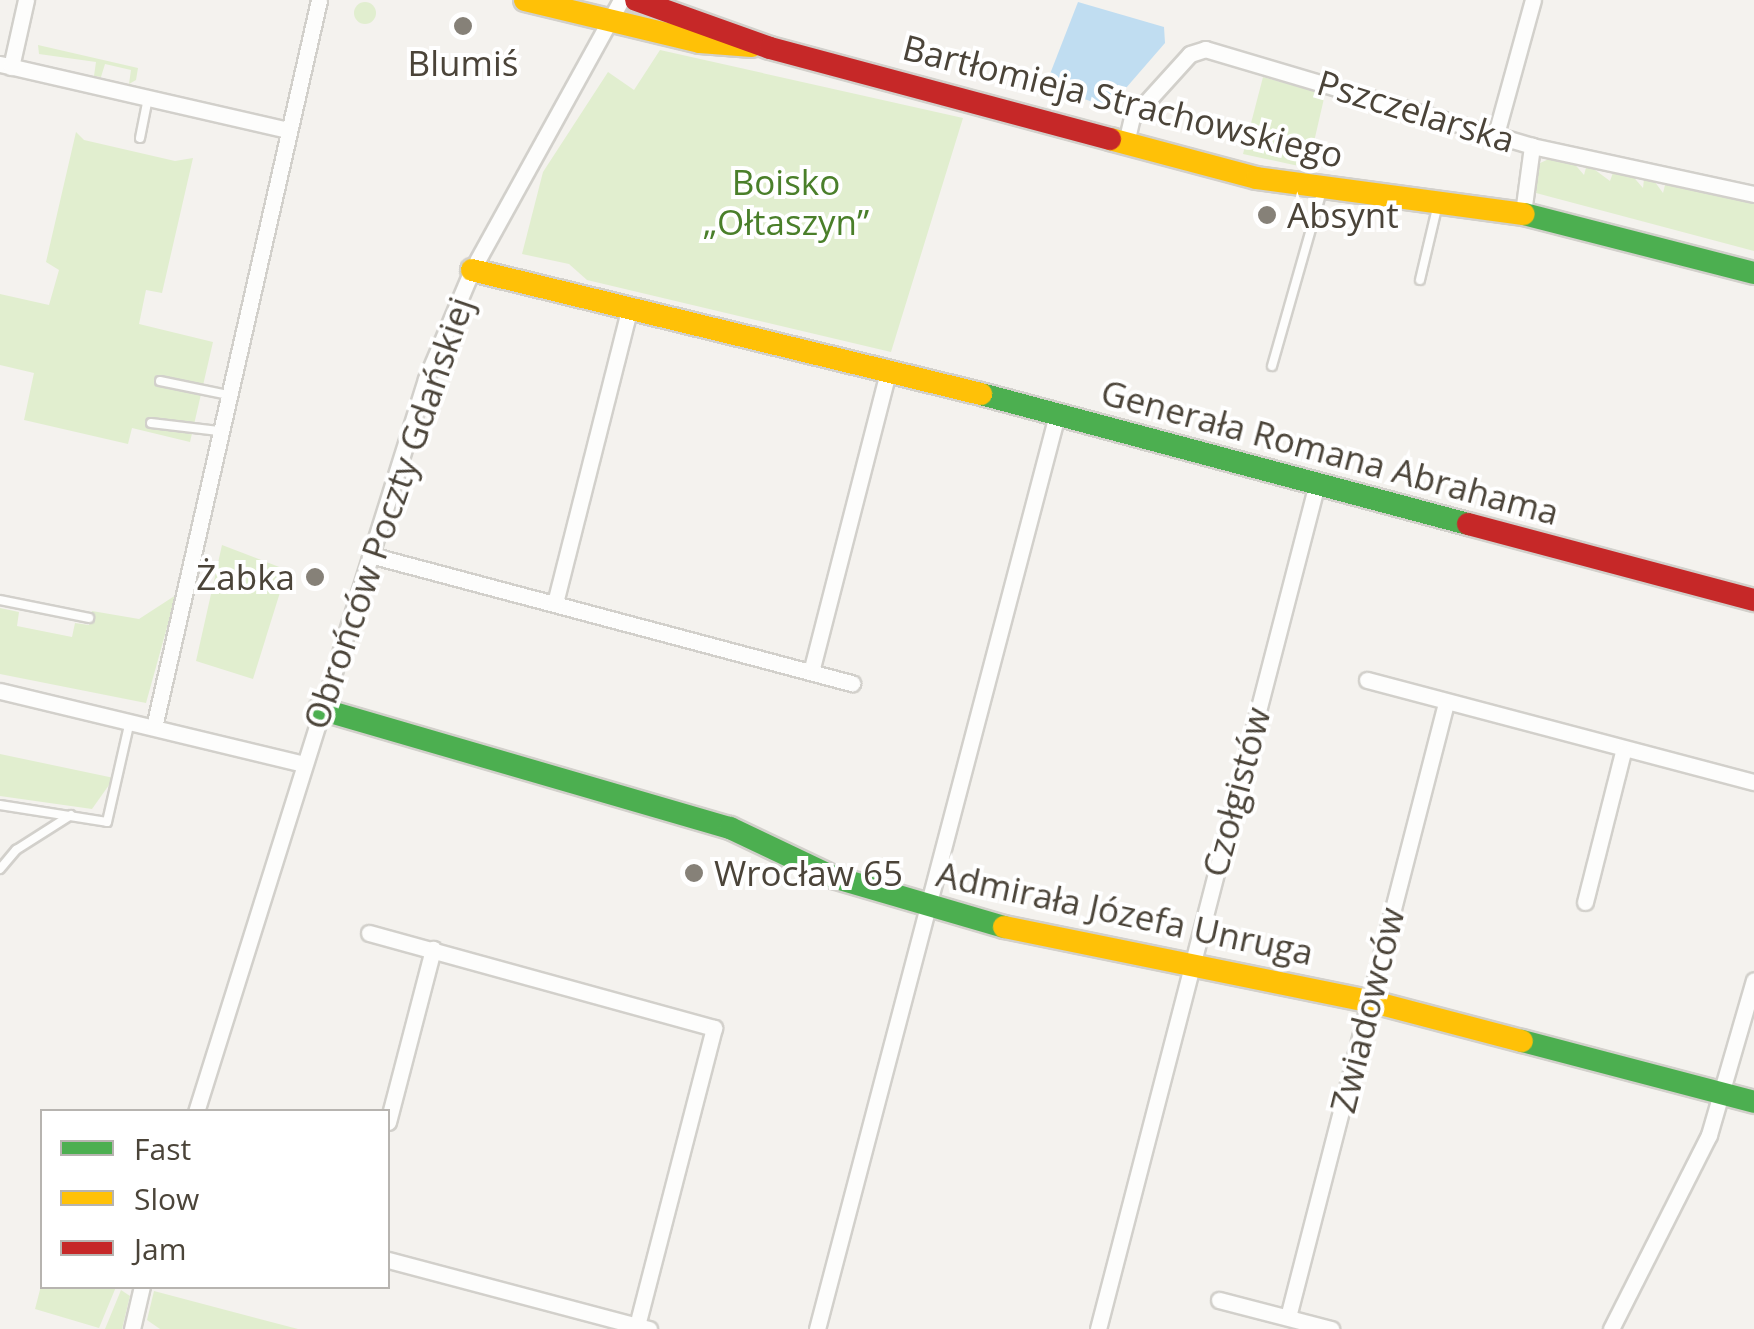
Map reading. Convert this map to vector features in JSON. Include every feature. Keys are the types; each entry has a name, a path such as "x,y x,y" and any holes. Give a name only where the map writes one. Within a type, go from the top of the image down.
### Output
{"street":[{"path":"26,0 5,66 288,130"},
{"path":"154,727 318,0"},
{"name":"Bartłomieja Strachowskiego","path":"525,0 700,42 770,48"},
{"name":"Obrońców Poczty Gdańskiej","path":"197,1109 298,763 320,709 426,379 472,270 621,0"},
{"name":"Bartłomieja Strachowskiego","path":"636,0 770,48 1126,143 1322,190 1523,213 1660,244 1754,273"},
{"path":"1496,134 1533,0"},
{"name":"Pszczelarska","path":"1126,143 1132,118 1190,54 1204,49 1532,146 1754,194"},
{"path":"1523,213 1532,146"},
{"name":"Generała Romana Abrahama","path":"472,270 888,368 1316,488 1754,600"},
{"path":"555,603 630,306"},
{"path":"811,672 888,368"},
{"path":"818,1329 1058,415"},
{"name":"Czołgistów","path":"1098,1329 1316,488"},
{"path":"370,555 852,683"},
{"path":"1367,680 1623,752 1754,782"},
{"path":"0,692 298,763"},
{"name":"Zwiadowców","path":"1288,1317 1446,704"},
{"name":"Admirała Józefa Unruga","path":"320,709 711,822 833,877 929,908 1369,1001 1754,1102"},
{"path":"1585,902 1623,752"},
{"path":"370,932 714,1028 643,1327 390,1261"},
{"path":"390,1114 433,949"},
{"path":"1611,1329 1726,1094 1754,980"},
{"path":"136,1328 142,1289"},
{"path":"1219,1300 1331,1329"}],"lane":[{"path":"140,138 148,98"},
{"path":"1272,366 1322,190"},
{"path":"1420,280 1438,204"},
{"path":"160,381 228,396"},
{"path":"151,423 220,431"},
{"path":"0,600 89,618"},
{"path":"0,805 107,822 130,720"},
{"path":"0,870 16,850 71,815"}],"green space":[{"path":"365,2 373,5 373,21 365,24 357,21 354,13 357,5"},
{"path":"38,45 138,68 136,80 129,84 131,70 105,64 101,77 94,76 96,62 39,54"},
{"name":"Boisko „Ołtaszyn”","path":"660,50 963,118 891,352 587,280 569,264 522,254 543,172 608,72 634,90"},
{"path":"1263,77 1325,94 1308,168 1243,154"},
{"path":"76,132 84,140 175,161 193,158 162,293 146,290 139,324 213,342 190,442 132,428 128,444 24,420 34,373 0,365 0,294 49,305 59,270 46,262"},
{"path":"1553,157 1572,161 1584,175 1587,164 1610,181 1614,170 1630,173 1643,188 1644,179 1652,178 1663,193 1666,181 1754,201 1754,251 1536,193 1538,164"},
{"path":"222,545 287,570 253,679 196,661"},
{"path":"176,595 146,703 0,674 0,608 19,612 17,626 72,637 75,623 89,625 92,611 139,619"},
{"path":"0,754 114,778 92,809 0,796"},
{"path":"40,1289 115,1289 99,1328 35,1309"},
{"path":"121,1290 130,1296 122,1329 105,1329"},
{"path":"154,1291 298,1329 160,1329 147,1320"}],"water":[{"path":"1078,2 1164,27 1165,43 1119,96 1101,105 1062,91 1050,74"}],"traffic: fast":[{"path":"1524,214 1754,273"},
{"path":"981,394 1468,524"},
{"path":"320,709 730,828 833,877 1004,927"},
{"path":"1522,1041 1754,1102"}],"traffic: slow":[{"path":"525,0 700,42 752,46"},
{"path":"1110,139 1257,178 1524,214"},
{"path":"472,270 981,394"},
{"path":"1004,927 1369,1001 1522,1041"}],"traffic: jam":[{"path":"636,0 770,48 1110,139"},
{"path":"1468,524 1754,600"}],"place":[{"name":"Blumiś","path":"463,26"},
{"name":"Absynt","path":"1267,215"},
{"name":"Żabka","path":"315,577"},
{"name":"Wrocław 65","path":"694,873"}]}
